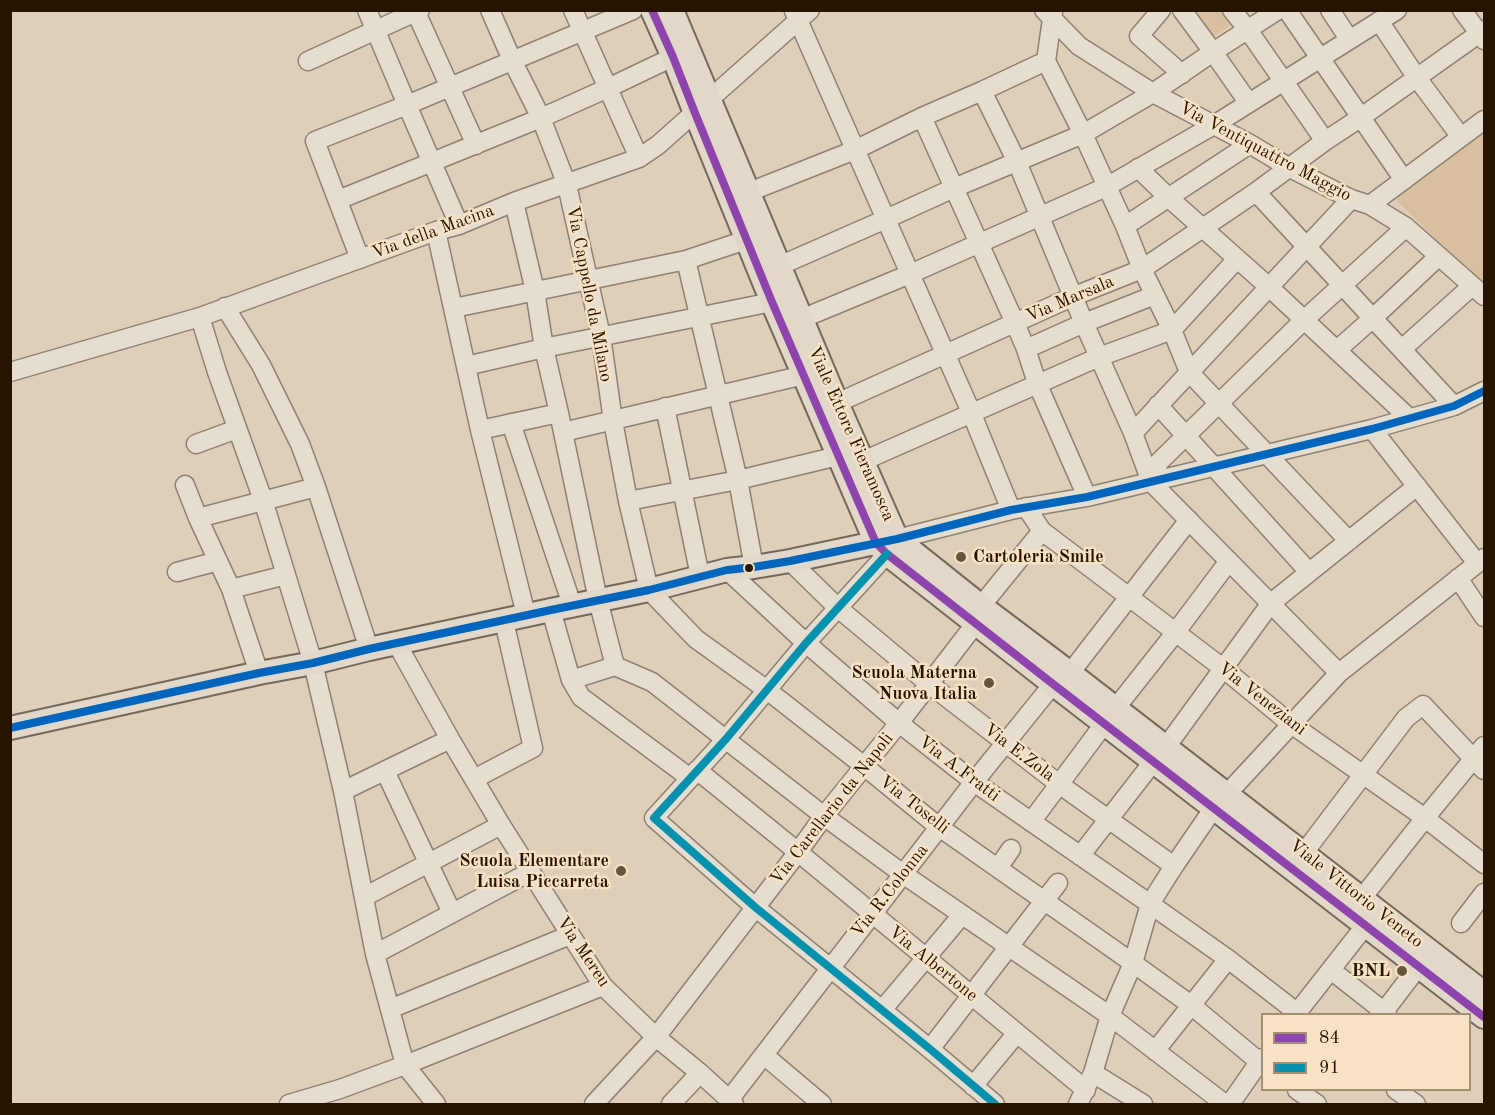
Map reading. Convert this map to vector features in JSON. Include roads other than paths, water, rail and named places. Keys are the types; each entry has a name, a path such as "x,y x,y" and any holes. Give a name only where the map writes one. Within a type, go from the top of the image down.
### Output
{"main road":[{"name":"Viale Ettore Fieramosca","path":"652,10 674,57 749,192 837,404 864,461 886,545"},
{"name":"Viale Ettore Fieramosca","path":"672,10 746,240 838,456 886,545 979,614 1220,801"},
{"path":"10,728 649,590 727,570 886,545"},
{"name":"Viale Vittorio Veneto","path":"1220,801 1303,854 1362,898 1477,1008"},
{"name":"Viale Vittorio Veneto","path":"1220,801 1365,927 1477,1008"}],"street":[{"path":"367,10 459,225"},
{"name":"Via Cappello da Milano","path":"490,10 541,118 567,185 601,336 613,421 628,501 649,590"},
{"path":"573,10 639,158"},
{"path":"360,259 315,141 633,10"},
{"path":"1161,10 1139,36 1182,74"},
{"path":"1182,10 1248,102"},
{"path":"1232,10 1325,141"},
{"path":"779,266 954,188 1083,134 1154,93 1278,10"},
{"path":"1287,10 1404,180"},
{"path":"1330,10 1349,39"},
{"path":"801,319 910,274 1106,187 1214,124 1397,10"},
{"path":"1462,10 1483,35"},
{"path":"308,61 417,11 476,145"},
{"path":"1050,13 1046,61 1083,134 1189,372 1349,541"},
{"name":"Via Ventiquattro Maggio","path":"1050,13 1079,46 1154,93 1214,124 1288,167 1351,199 1370,205 1406,226 1478,291"},
{"name":"Via della Macina","path":"10,372 200,317 639,158 658,145 702,106 801,14"},
{"name":"Via Veneziani","path":"801,14 855,150 945,354 1018,508 1042,531 1224,669 1291,724 1425,818 1485,864"},
{"path":"1379,21 1417,78 1461,137"},
{"name":"Via Marsala","path":"837,404 1072,297 1142,269 1256,192 1325,141 1483,35"},
{"path":"338,200 541,118 674,57"},
{"path":"749,192 855,150 1046,61"},
{"path":"982,91 1017,162 1083,323 1133,433 1151,482 1339,673"},
{"path":"922,117 1015,323 1087,497"},
{"path":"1370,205 1485,120"},
{"path":"1125,226 1250,144"},
{"path":"1138,168 1409,418"},
{"path":"1256,192 1454,406"},
{"path":"1133,433 1351,199"},
{"path":"514,202 535,291 544,348 560,413 598,600 615,666"},
{"path":"1151,482 1159,462 1304,320 1406,226"},
{"path":"436,231 480,430 526,615"},
{"path":"454,308 686,260 746,240"},
{"path":"1337,350 1439,256"},
{"path":"864,461 1099,357 1172,330 1237,259"},
{"path":"686,260 738,480 754,567"},
{"path":"1402,348 1478,291"},
{"path":"1026,349 1083,323 1155,295"},
{"path":"466,366 772,302"},
{"path":"225,307 261,365 300,444 369,649"},
{"path":"200,317 217,372 263,500 313,663 343,791 375,954 405,1065 436,1104"},
{"path":"563,432 804,375"},
{"path":"995,1104 755,908 654,818 726,739 838,608 886,545 1018,508 1087,497 1372,429 1454,406 1485,391"},
{"path":"1158,405 1309,572"},
{"path":"665,407 700,576"},
{"path":"480,430 560,413"},
{"name":"Via Albertone","path":"511,423 562,607 570,680 581,697 693,774 798,852 1017,1033 1082,1097"},
{"path":"196,444 237,429"},
{"path":"1082,1097 1093,1073 1110,1016 1132,963 1150,904 1220,801 1339,673 1481,561 1372,429"},
{"path":"628,501 738,480 838,456"},
{"path":"185,485 231,589 259,673"},
{"path":"1080,856 1160,755 1271,603 1417,486"},
{"path":"198,518 316,487"},
{"name":"Via R.Colonna","path":"732,1102 829,968 974,782 1129,598 1189,520"},
{"name":"Via Carellario da Napoli","path":"594,1104 656,1038 1042,531"},
{"path":"177,572 218,561"},
{"name":"Via E.Zola","path":"790,561 838,608 928,683 1059,784 1174,866"},
{"path":"1031,822 1228,561"},
{"name":"Via A.Fratti","path":"727,570 898,723 974,782 1228,959 1296,1013"},
{"path":"231,589 286,575"},
{"path":"1458,578 1485,617"},
{"name":"Via Toselli","path":"649,590 696,639 767,690 939,827 1191,1005 1261,1060"},
{"path":"474,779 533,748 504,621"},
{"name":"Via Mereu","path":"397,644 501,825 603,986 656,1038 732,1102"},
{"path":"570,680 615,666 652,682 824,816 903,874 1110,1016 1225,1104"},
{"path":"1303,854 1406,718 1423,705 1481,759 1425,818 1362,898"},
{"path":"343,791 450,739"},
{"path":"386,771 452,913"},
{"path":"364,897 501,825"},
{"path":"998,868 1011,849"},
{"path":"375,954 530,872"},
{"path":"930,1049 1059,883"},
{"path":"1461,923 1485,893"},
{"path":"882,1010 962,915"},
{"path":"1298,1013 1365,927"},
{"path":"390,1009 570,935"},
{"path":"1155,1051 1228,959"},
{"path":"1385,1013 1418,967"},
{"path":"1331,970 1383,1013"},
{"path":"297,1104 405,1065 603,986"},
{"path":"973,1086 1017,1033"},
{"path":"764,1055 822,1104"},
{"path":"1230,1104 1261,1062"},
{"path":"671,1104 700,1073"},
{"path":"1093,1073 1143,1104"},
{"path":"1300,1091 1315,1100"}],"place":[{"name":"Cartoleria Smile","path":"961,557"},
{"name":"Scuola Materna Nuova Italia","path":"989,683"},
{"name":"Scuola Elementare Luisa Piccarreta","path":"621,871"},
{"name":"BNL","path":"1402,971"}]}
